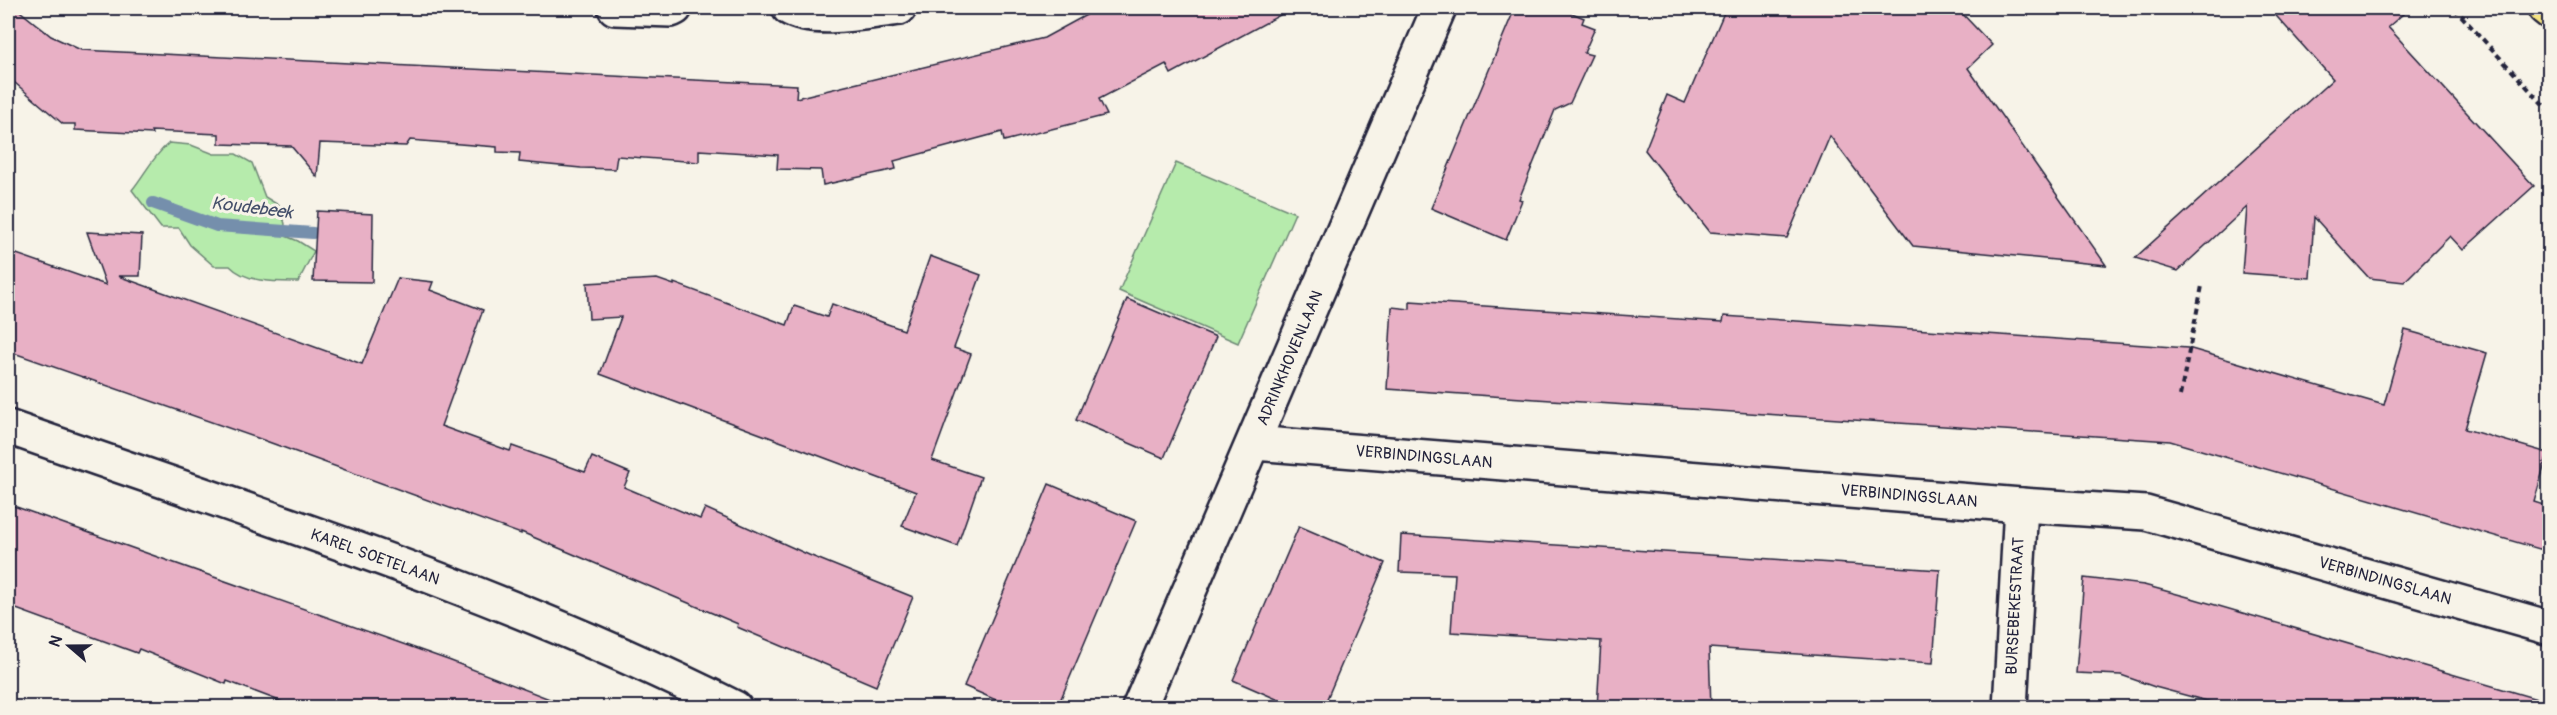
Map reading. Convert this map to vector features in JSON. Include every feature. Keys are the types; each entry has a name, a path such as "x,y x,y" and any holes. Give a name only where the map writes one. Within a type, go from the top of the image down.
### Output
{"main road":[{"path":"2545,8 2550,12"}],"street":[{"path":"615,8 671,10 675,8"},
{"path":"789,8 809,14 848,15 899,8"},
{"name":"ADRINKHOVENLAAN","path":"1138,708 1254,443 1439,8"},
{"name":"KAREL SOETELAAN","path":"8,427 427,575 543,620 687,684 735,708"},
{"name":"VERBINDINGSLAAN","path":"1254,443 2021,505 2146,513 2550,628"},
{"name":"BURSEBEKESTRAAT","path":"2010,708 2021,505"}],"path":[{"path":"2454,8 2550,112"},
{"path":"2180,396 2202,286"}],"green space":[{"path":"169,143 191,145 214,154 236,154 252,163 265,197 280,206 285,224 283,235 314,251 298,282 253,279 244,276 230,266 214,266 190,245 179,228 161,228 132,190 154,159"},
{"path":"1176,163 1295,213 1238,343 1119,291"}],"building":[{"path":"8,8 16,8 51,36 81,50 797,85 796,98 1044,38 1099,8 1293,8 1171,74 1166,64 1099,99 1107,115 1004,141 1002,132 894,161 896,169 823,185 821,170 777,169 778,155 699,150 699,162 617,156 615,169 581,168 519,162 520,153 497,152 497,147 410,140 406,146 320,143 317,177 291,146 219,144 219,134 151,131 152,134 75,130 75,124 63,124 8,77"},
{"path":"1515,8 1560,8 1584,18 1582,23 1595,28 1584,53 1592,55 1570,103 1555,110 1519,199 1522,200 1506,240 1431,208"},
{"path":"1726,8 1957,8 1992,45 1968,68 2106,265 1913,246 1830,136 1787,238 1710,232 1645,150 1667,95 1685,103"},
{"path":"2269,8 2410,8 2388,27 2534,186 2463,250 2450,236 2404,282 2369,278 2314,217 2310,278 2242,273 2247,207 2178,271 2135,258 2333,79"},
{"path":"317,211 373,214 372,282 313,281"},
{"path":"87,232 142,235 140,276 118,276 362,364 398,278 433,282 430,290 483,310 441,426 510,451 512,446 585,472 592,457 630,473 624,487 700,519 705,508 809,555 913,597 876,686 737,627 738,624 521,532 521,534 263,440 8,351 8,251 106,285"},
{"path":"930,256 981,275 954,348 971,354 932,460 981,477 957,546 902,526 916,492 600,374 621,317 589,319 587,283 657,279 674,285 674,283 787,325 794,306 827,317 832,304 904,330"},
{"path":"1127,299 1216,337 1164,458 1076,420"},
{"path":"1410,301 1723,322 1724,316 2188,348 2384,405 2405,330 2487,353 2465,429 2548,453 2534,502 2550,507 2550,552 2170,441 1387,389 1392,307 1410,309"},
{"path":"1049,484 1136,521 1057,708 1014,708 964,686"},
{"path":"8,504 451,661 565,705 564,708 298,708 227,681 226,684 139,649 137,653 8,606"},
{"path":"1299,526 1385,563 1323,708 1297,708 1233,680"},
{"path":"1401,535 1940,570 1933,663 1709,648 1711,708 1597,708 1601,641 1451,632 1455,574 1399,572"},
{"path":"2084,578 2144,585 2188,597 2537,699 2535,708 2233,708 2155,687 2121,675 2076,673"}],"waterway":[{"name":"Koudebeek","path":"153,203 217,226 313,233"}]}
